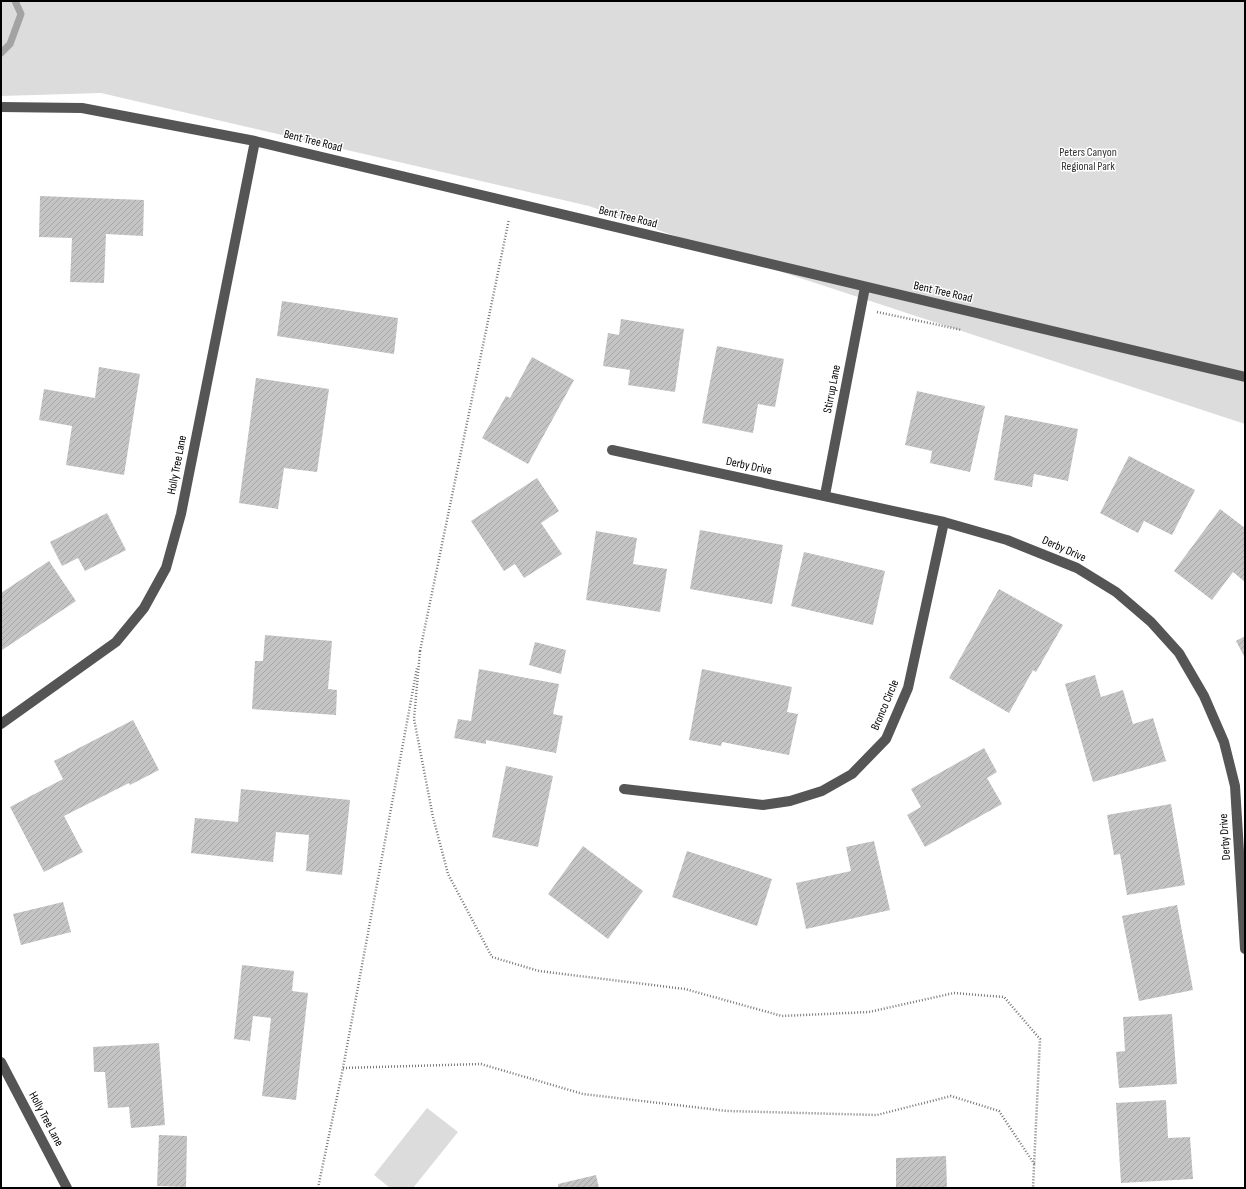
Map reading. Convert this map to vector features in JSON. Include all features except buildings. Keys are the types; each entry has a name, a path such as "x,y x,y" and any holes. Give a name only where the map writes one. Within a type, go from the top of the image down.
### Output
{"street":[{"name":"Bent Tree Road","path":"1,107 82,108 255,141 1245,377"},
{"name":"Holly Tree Lane","path":"1,724 116,642 144,608 166,568 181,514 255,141"},
{"name":"Stirrup Lane","path":"825,495 865,287"},
{"name":"Derby Drive","path":"612,450 944,522 1007,540 1077,568 1116,592 1151,622 1179,653 1204,696 1224,742 1235,786 1245,949"},
{"name":"Bronco Circle","path":"624,789 763,805 790,801 822,791 852,774 886,739 908,688 944,522"},
{"name":"Holly Tree Lane","path":"1,1062 68,1188"}],"path":[{"path":"318,1188 343,1068 420,651 512,203"},
{"path":"420,651 414,719 432,817 448,874 492,957 539,971 685,989 782,1016 869,1012 954,993 1004,997 1040,1039 1033,1188"},
{"path":"343,1068 481,1064 583,1094 727,1111 877,1115 951,1096 999,1111 1035,1165"}],"green space":[{"name":"Peters Canyon Regional Park","path":"1,1 1245,1 1245,424 736,257 589,206 101,93 1,96"},
{"path":"427,1108 458,1132 413,1188 390,1188 374,1175"}],"waterway":[{"path":"1,53 10,44 21,14 15,1"}]}
